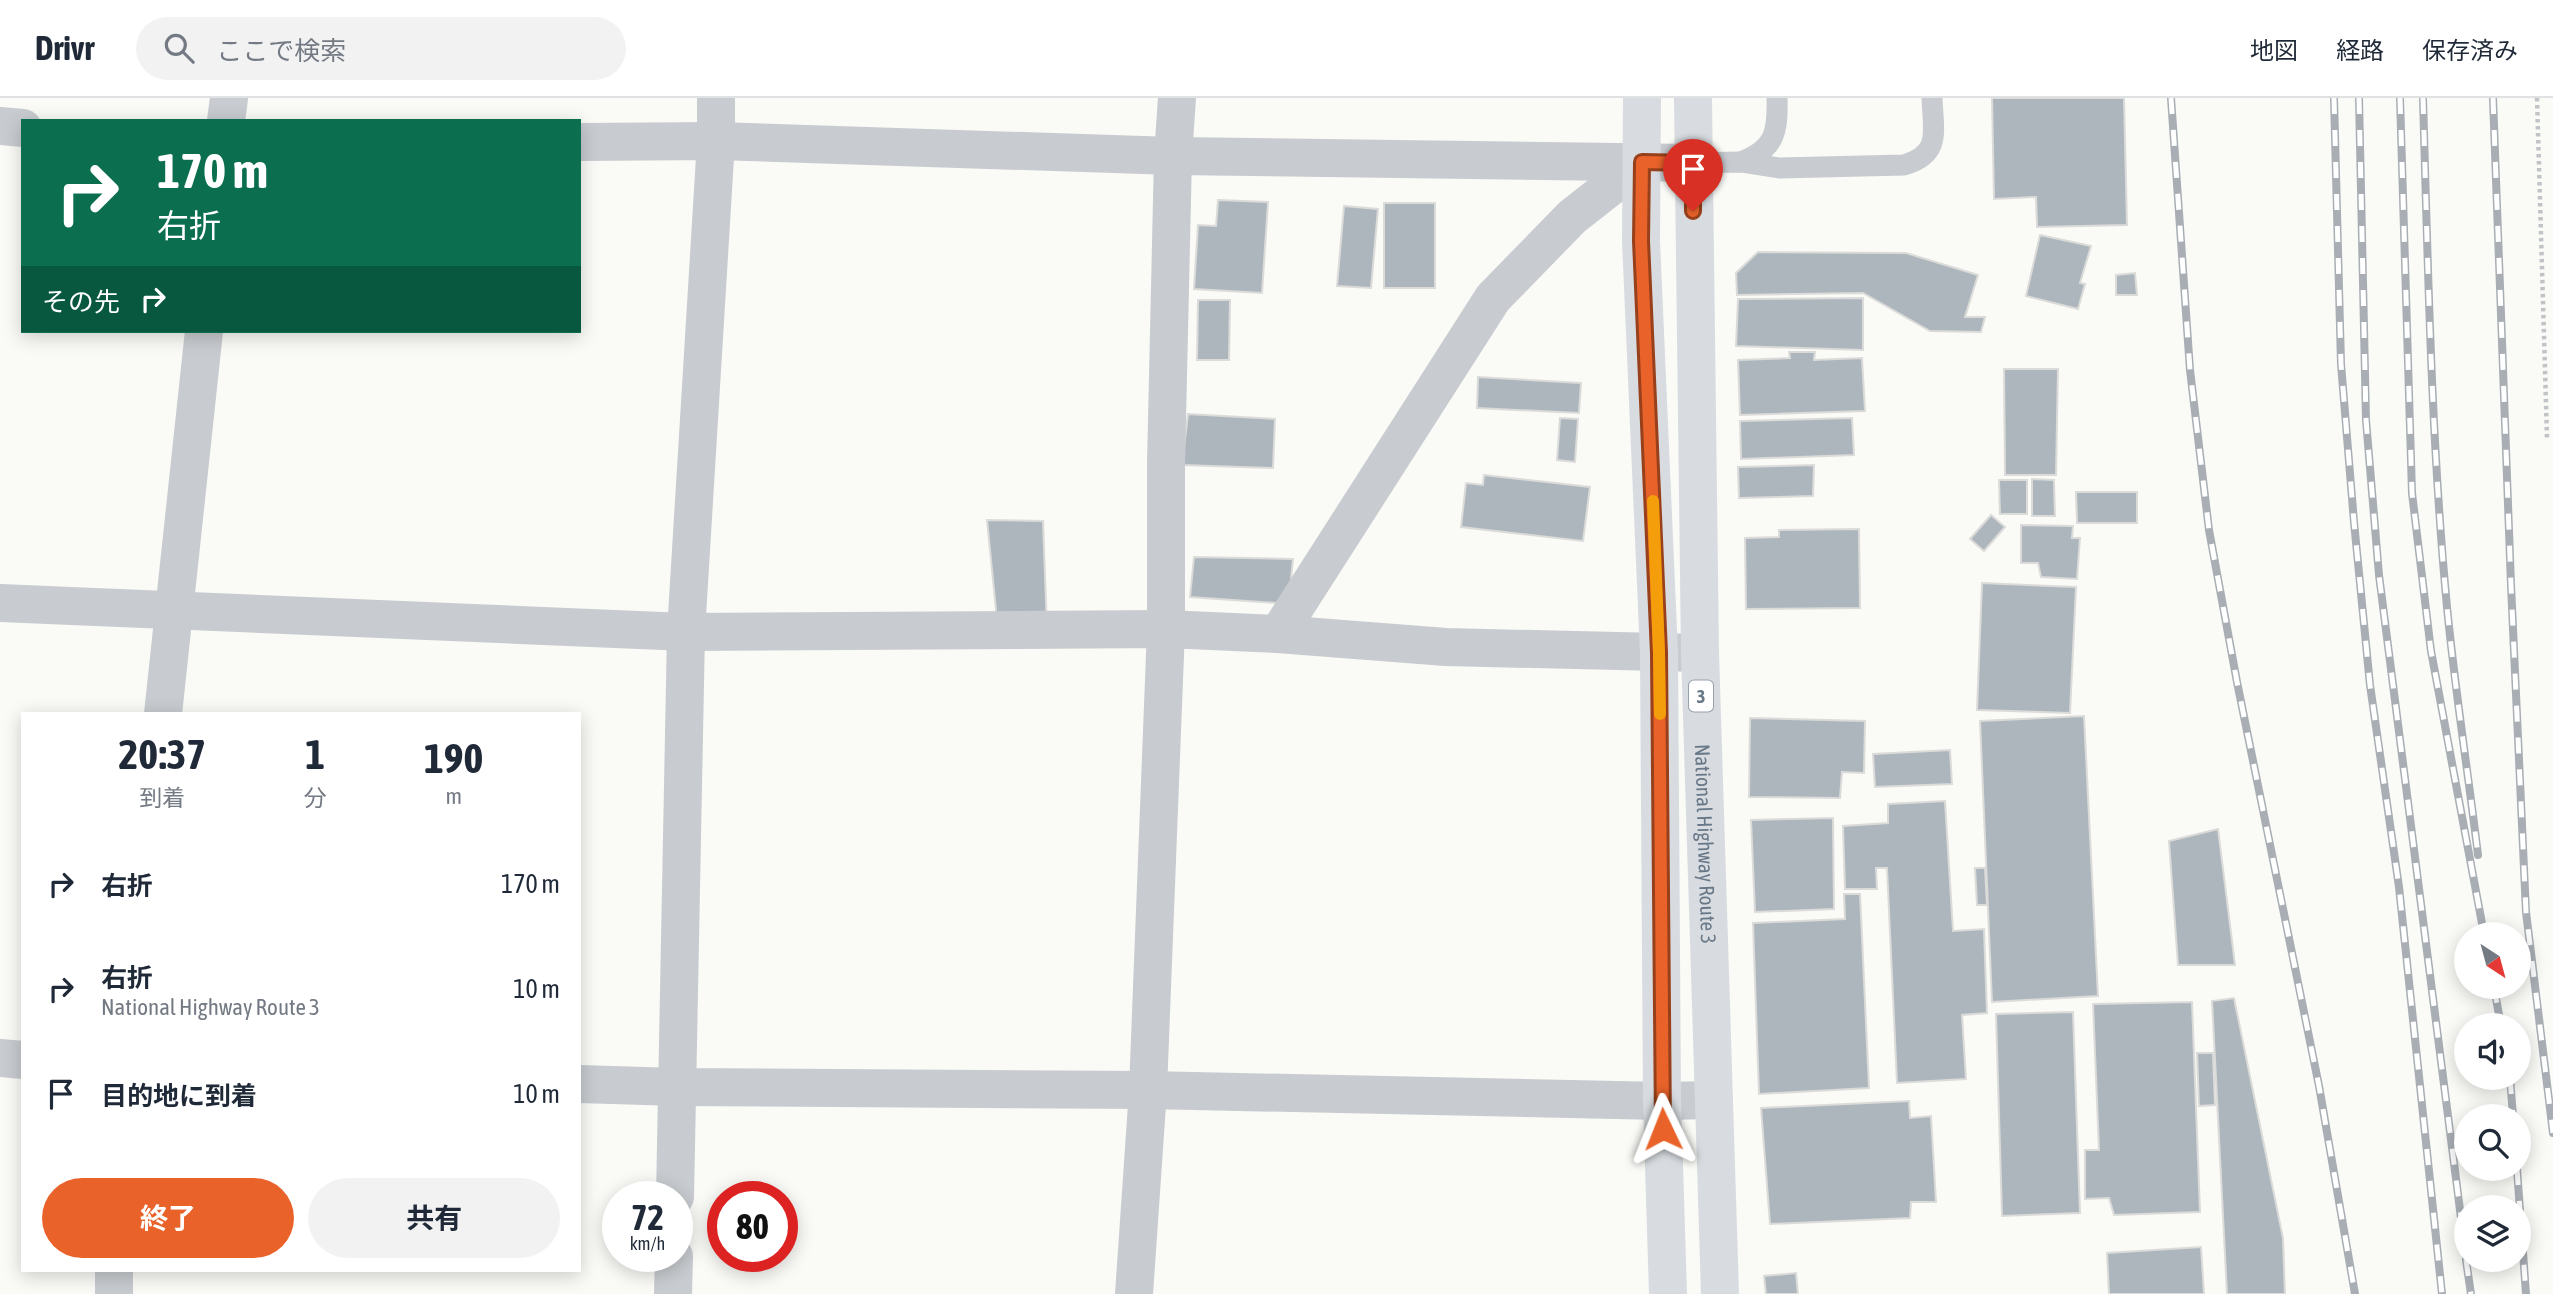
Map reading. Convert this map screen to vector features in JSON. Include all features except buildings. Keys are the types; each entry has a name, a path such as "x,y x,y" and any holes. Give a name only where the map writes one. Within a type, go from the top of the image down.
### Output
{"highway":[{"name":"National Highway Route 3","path":"1642,98 1641,241 1659,653 1662,1101 1668,1294"},
{"name":"National Highway Route 3","path":"1693,98 1699,653 1720,1294"}],"street":[{"path":"226,119 229,98"},
{"path":"675,1181 686,632 716,141 716,98"},
{"path":"1134,1294 1149,1090 1166,629 1166,451 1173,156 1177,98"},
{"path":"0,126 21,128"},
{"path":"581,142 716,141 1173,156 1693,163"},
{"path":"1279,634 1493,298 1572,217 1642,162"},
{"path":"163,712 204,333"},
{"path":"0,603 686,632 1166,629 1279,634 1446,648 1699,653"},
{"path":"0,1058 21,1060"},
{"path":"581,1084 1714,1100"},
{"path":"114,1272 114,1294"},
{"path":"673,1294 674,1272"}],"lane":[{"path":"1741,162 1759,155 1771,142 1778,122 1777,98"},
{"path":"1693,163 1741,162 1779,169 1904,165 1920,160 1930,150 1933,133 1931,98"}],"path":[{"path":"2537,98 2547,438"}],"railway":[{"path":"2171,98 2190,370 2209,530 2319,1086 2355,1294"},
{"path":"2334,98 2341,364 2354,522 2370,685 2399,887 2442,1294"},
{"path":"2359,98 2366,420 2379,575 2458,1195"},
{"path":"2400,98 2412,493 2431,651 2482,922"},
{"path":"2423,98 2437,480 2447,607 2478,855"},
{"path":"2493,98 2526,912 2553,1133"},
{"path":"2496,999 2499,1013"},
{"path":"2511,1090 2512,1104"},
{"path":"2518,1181 2526,1294"},
{"path":"2468,1272 2471,1294"}],"slow traffic":[{"path":"1653,501 1660,714"}],"route":[{"path":"1663,1129 1659,653 1641,241 1642,162 1693,163 1693,211"}]}
